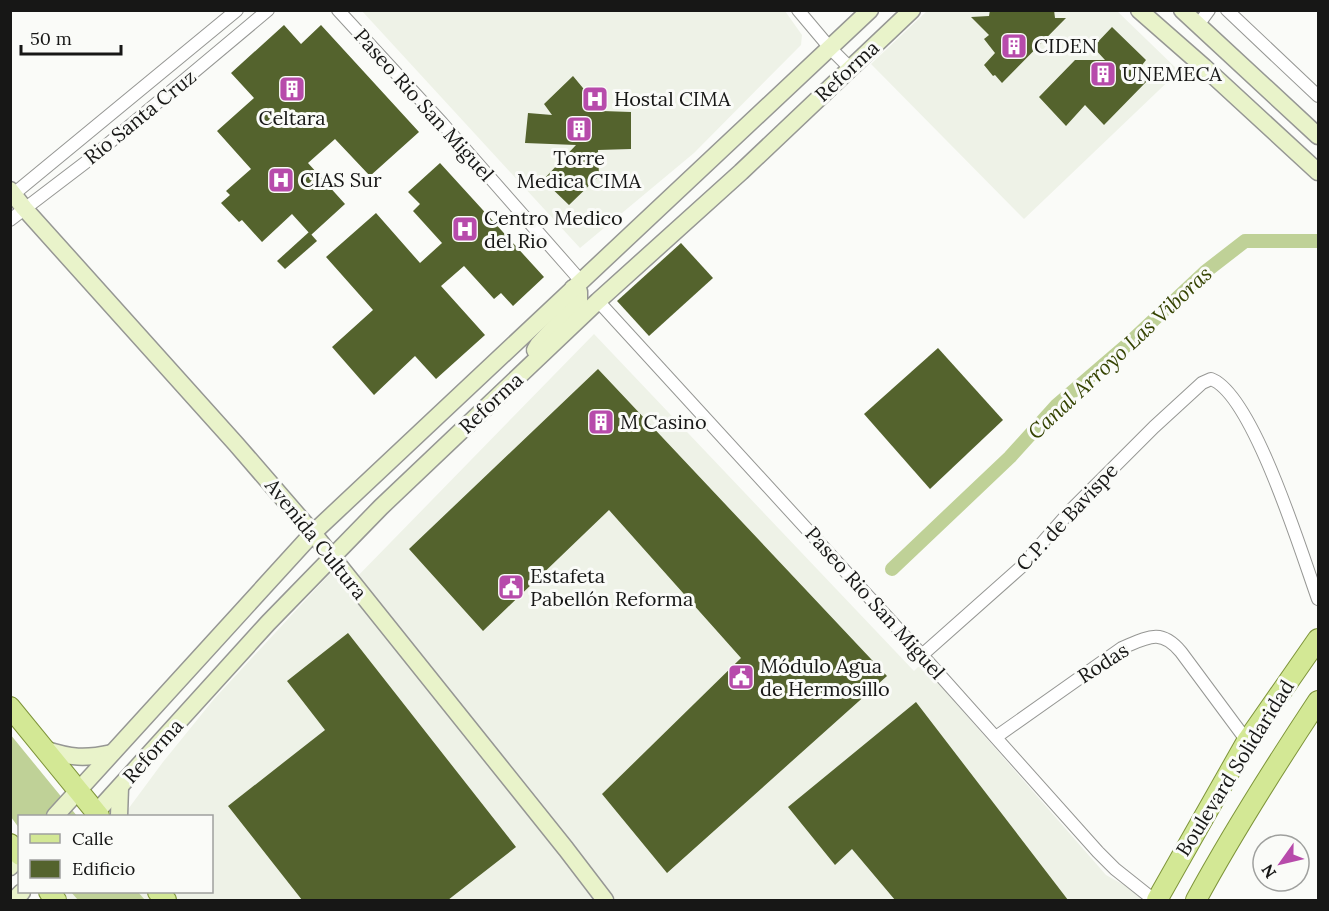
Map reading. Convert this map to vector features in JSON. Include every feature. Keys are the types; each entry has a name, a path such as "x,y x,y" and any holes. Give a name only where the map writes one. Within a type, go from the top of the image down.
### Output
{"main road":[{"name":"Reforma","path":"56,815 313,532 576,284 652,217 870,10"},
{"name":"Reforma","path":"96,815 268,623 381,507 912,10"},
{"path":"1139,10 1318,172"},
{"path":"1182,10 1318,136"},
{"path":"1238,98 1254,78"},
{"name":"Avenida Cultura","path":"12,194 313,532 605,900"},
{"path":"604,296 624,269 658,233 659,228 652,217"},
{"path":"533,363 538,345 579,301 576,284"},
{"name":"Boulevard Solidaridad","path":"1155,900 1248,741 1318,639"},
{"name":"Boulevard Solidaridad","path":"1196,900 1267,779 1318,701"},
{"path":"10,707 45,749 73,795 96,815"},
{"path":"45,749 84,758 113,752"},
{"path":"119,815 120,787"}],"street":[{"name":"Rio Santa Cruz","path":"12,194 237,10"},
{"name":"Rio Santa Cruz","path":"10,220 90,159 268,10"},
{"name":"Paseo Rio San Miguel","path":"338,10 442,123 576,284"},
{"path":"798,10 850,68"},
{"path":"1198,25 1209,10"},
{"path":"1227,10 1318,96"},
{"name":"Paseo Rio San Miguel","path":"604,296 1098,852 1115,869 1155,900"},
{"name":"C.P. de Bavispe","path":"922,654 1020,568 1072,509 1154,427 1202,383 1211,379 1220,384 1246,416 1263,450 1318,599"},
{"name":"Rodas","path":"996,737 1122,648 1139,641 1164,637 1171,640 1181,652 1248,741"}],"shaded area":[{"path":"1116,10 1179,71 1024,219 871,64 927,11"},
{"name":"Hostal CIMA","path":"362,11 785,11 802,35 801,45 694,153 580,248"},
{"path":"594,334 914,671 918,667 925,668 1106,875 1151,900 45,900 53,893 213,893 213,815 124,815 214,699 336,567 350,584"},
{"path":"10,734 76,815 18,815 18,827 11,817"},
{"path":"72,893 139,893 145,900 78,900"}],"building":[{"name":"CIDEN","path":"990,10 1054,10 1055,18 1066,18 1002,83 984,65 995,53 984,39 989,35 971,17 989,16"},
{"path":"284,25 301,44 321,25 419,132 370,176 335,139 308,163 345,204 311,235 292,214 262,242 242,220 239,222 221,203 230,195 226,191 251,169 217,131 254,98 231,73"},
{"name":"UNEMECA","path":"1112,27 1146,60 1139,69 1148,80 1104,125 1085,105 1066,126 1039,97 1075,60 1105,60 1093,47"},
{"name":"Torre Medica CIMA","path":"573,76 602,111 631,112 631,149 598,150 599,176 569,205 543,180 576,145 525,143 528,113 552,115 544,104"},
{"path":"440,163 544,277 513,306 501,293 494,299 464,266 441,286 485,335 436,379 415,356 374,395 332,347 373,310 326,257 376,213 420,263 442,243 413,211 420,204 408,192"},
{"name":"CIAS Sur","path":"309,232 317,241 285,269 277,261"},
{"path":"681,243 713,278 649,336 617,301"},
{"path":"938,348 1003,420 930,489 864,414"},
{"path":"598,369 887,676 667,873 602,794 741,658 609,510 483,631 409,549"},
{"path":"348,633 516,847 448,900 302,900 228,806 325,730 287,681"},
{"path":"916,702 1068,900 895,900 852,849 835,865 788,807"}],"waterway":[{"name":"Canal Arroyo Las Viboras","path":"892,569 1010,457 1057,405 1128,344 1205,272 1245,241 1318,241"}],"place":[{"name":"CIDEN","path":"1014,46"},
{"name":"UNEMECA","path":"1103,74"},
{"name":"Celtara","path":"292,89"},
{"name":"Hostal CIMA","path":"595,99"},
{"name":"Torre Medica CIMA","path":"579,129"},
{"name":"CIAS Sur","path":"281,180"},
{"name":"Centro Medico del Rio","path":"465,229"},
{"name":"M Casino","path":"601,422"},
{"name":"Estafeta Pabellón Reforma","path":"511,587"},
{"name":"Módulo Agua de Hermosillo","path":"741,677"}]}
